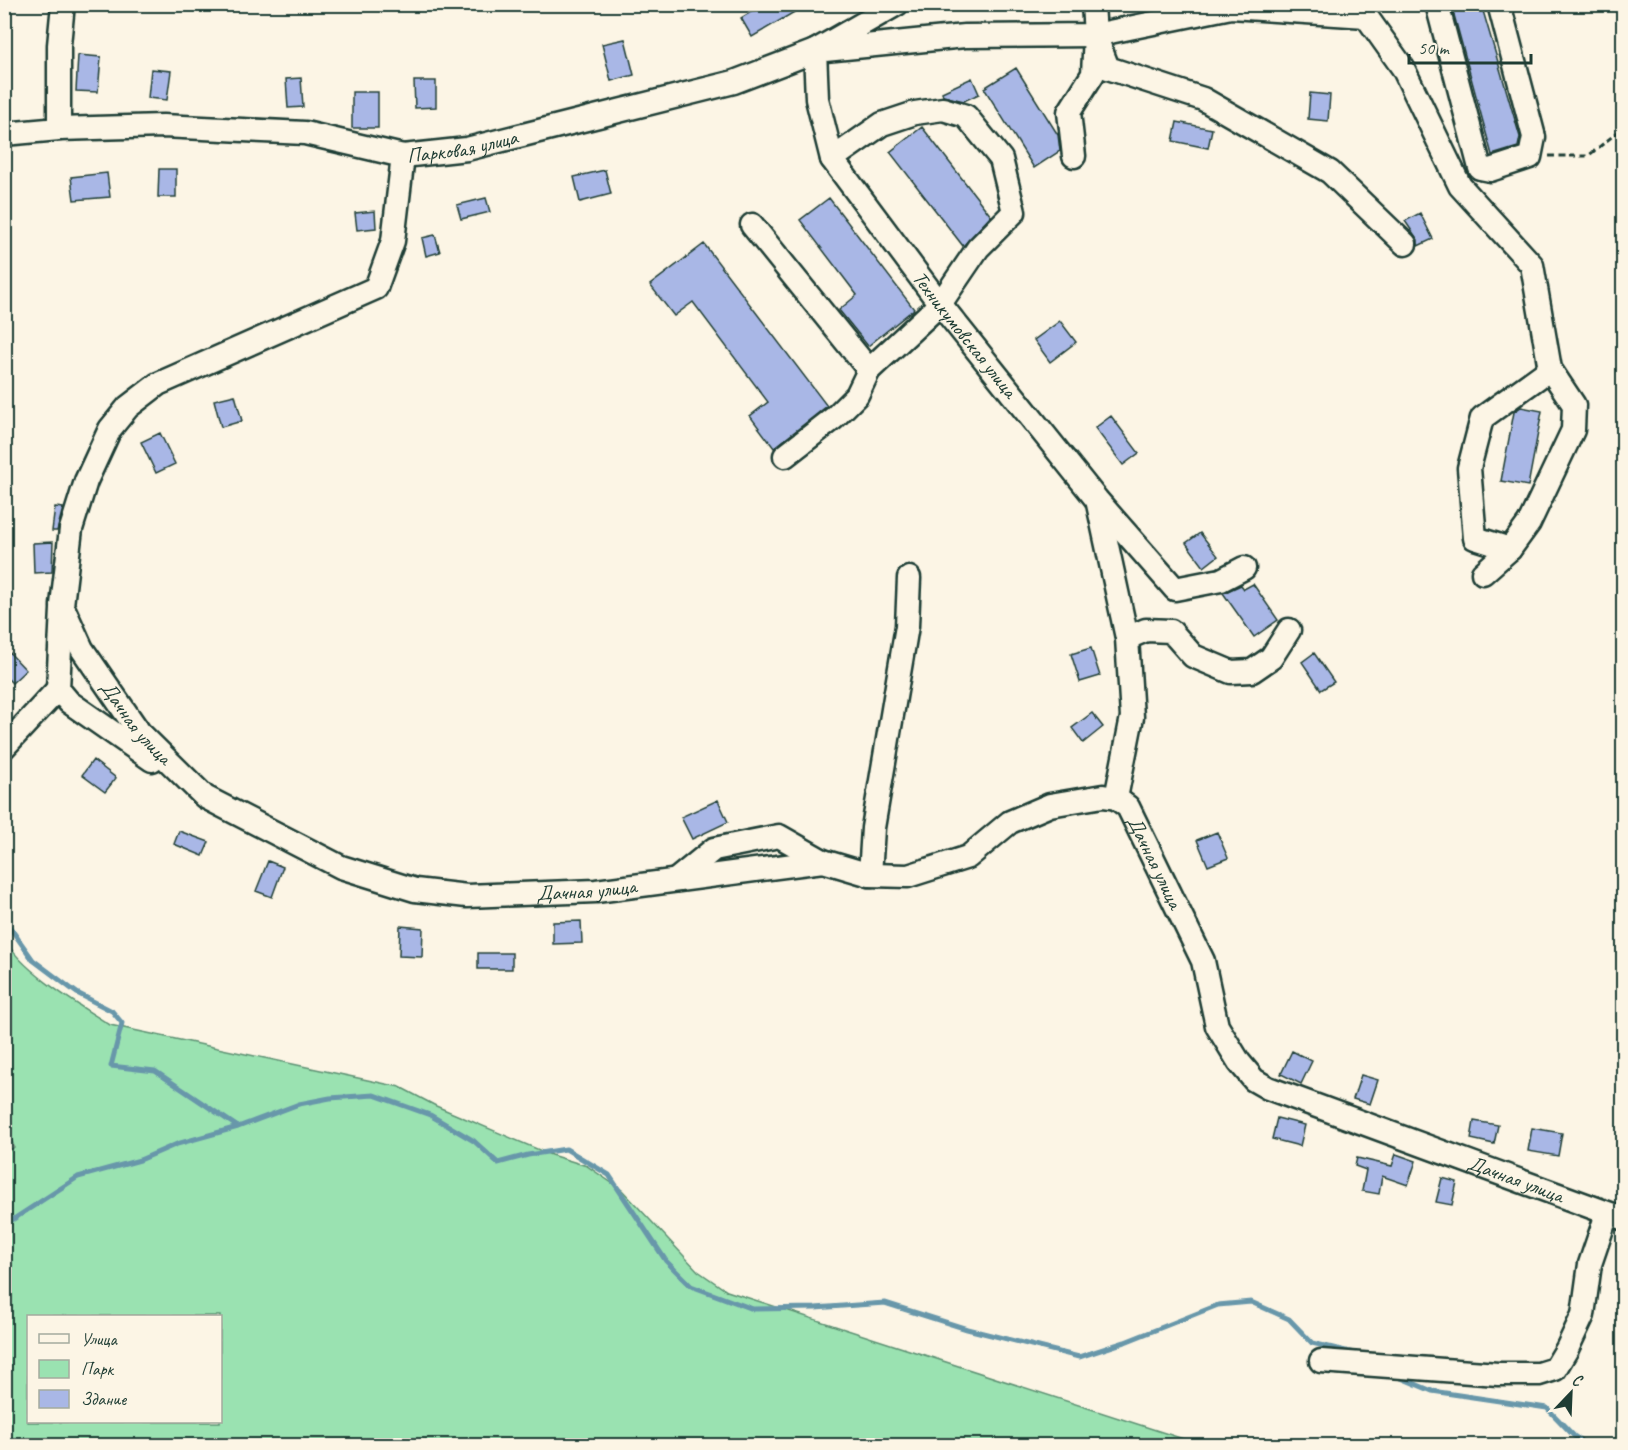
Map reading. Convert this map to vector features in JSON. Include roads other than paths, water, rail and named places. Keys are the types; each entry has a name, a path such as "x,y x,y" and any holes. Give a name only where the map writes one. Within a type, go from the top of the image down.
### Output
{"street":[{"path":"59,129 59,45 63,4"},
{"name":"Парковая улица","path":"4,134 59,129 163,126 305,133 403,156 467,149 734,81 815,51 897,4"},
{"path":"1074,156 1069,112 1093,74 1095,35 1093,4"},
{"path":"1437,4 1480,168 1490,170 1530,157 1534,138 1499,4"},
{"path":"815,51 965,36 1095,35 1231,7 1365,10 1403,68 1460,186 1532,265 1550,369 1574,405 1573,430 1528,522 1510,549 1483,573"},
{"path":"1095,35 1108,68 1203,99 1330,172 1405,244"},
{"name":"Техникумовская улица","path":"815,51 817,99 832,159 940,304 1097,500 1175,589 1221,580 1244,568"},
{"path":"785,456 842,411 857,395 869,370 940,304 978,248 1014,212 1001,159 966,116 943,109 915,113 882,124 832,159"},
{"path":"4,747 58,689 62,605 71,529 86,481 110,429 128,407 158,384 376,288 393,242 403,156"},
{"path":"752,225 869,370"},
{"path":"1510,549 1475,538 1469,468 1482,418 1550,369"},
{"path":"1097,500 1127,638 1132,717 1116,798"},
{"path":"870,876 873,828 907,626 909,578"},
{"name":"Дачная улица","path":"62,605 82,650 140,732 205,797 341,867 415,890 467,896 596,891 823,861 870,876 908,876 968,857 1010,822 1050,805 1103,796 1116,798 1128,807 1203,961 1217,1026 1239,1062 1254,1080 1268,1089 1615,1216"},
{"path":"1127,638 1146,630 1171,631 1193,656 1231,672 1252,671 1271,658 1289,630"},
{"path":"58,689 69,702 205,797"},
{"path":"675,881 714,849 779,836 823,861"},
{"path":"1321,1361 1498,1374 1539,1374 1555,1369 1583,1315 1590,1264 1615,1216"}],"waterway":[{"path":"4,919 33,960 77,993 112,1011 122,1023 111,1066 155,1071 238,1127 299,1104 330,1098 374,1095 430,1115 474,1141 498,1163 566,1149 609,1175 666,1261 691,1286 753,1309 815,1308 885,1303 967,1329 1079,1357 1125,1342 1218,1305 1251,1302 1289,1319 1312,1343 1354,1353"},
{"path":"4,1227 78,1177 140,1160 177,1144 238,1127"},
{"path":"1394,1375 1432,1391 1547,1408 1574,1436 1589,1446"}]}
